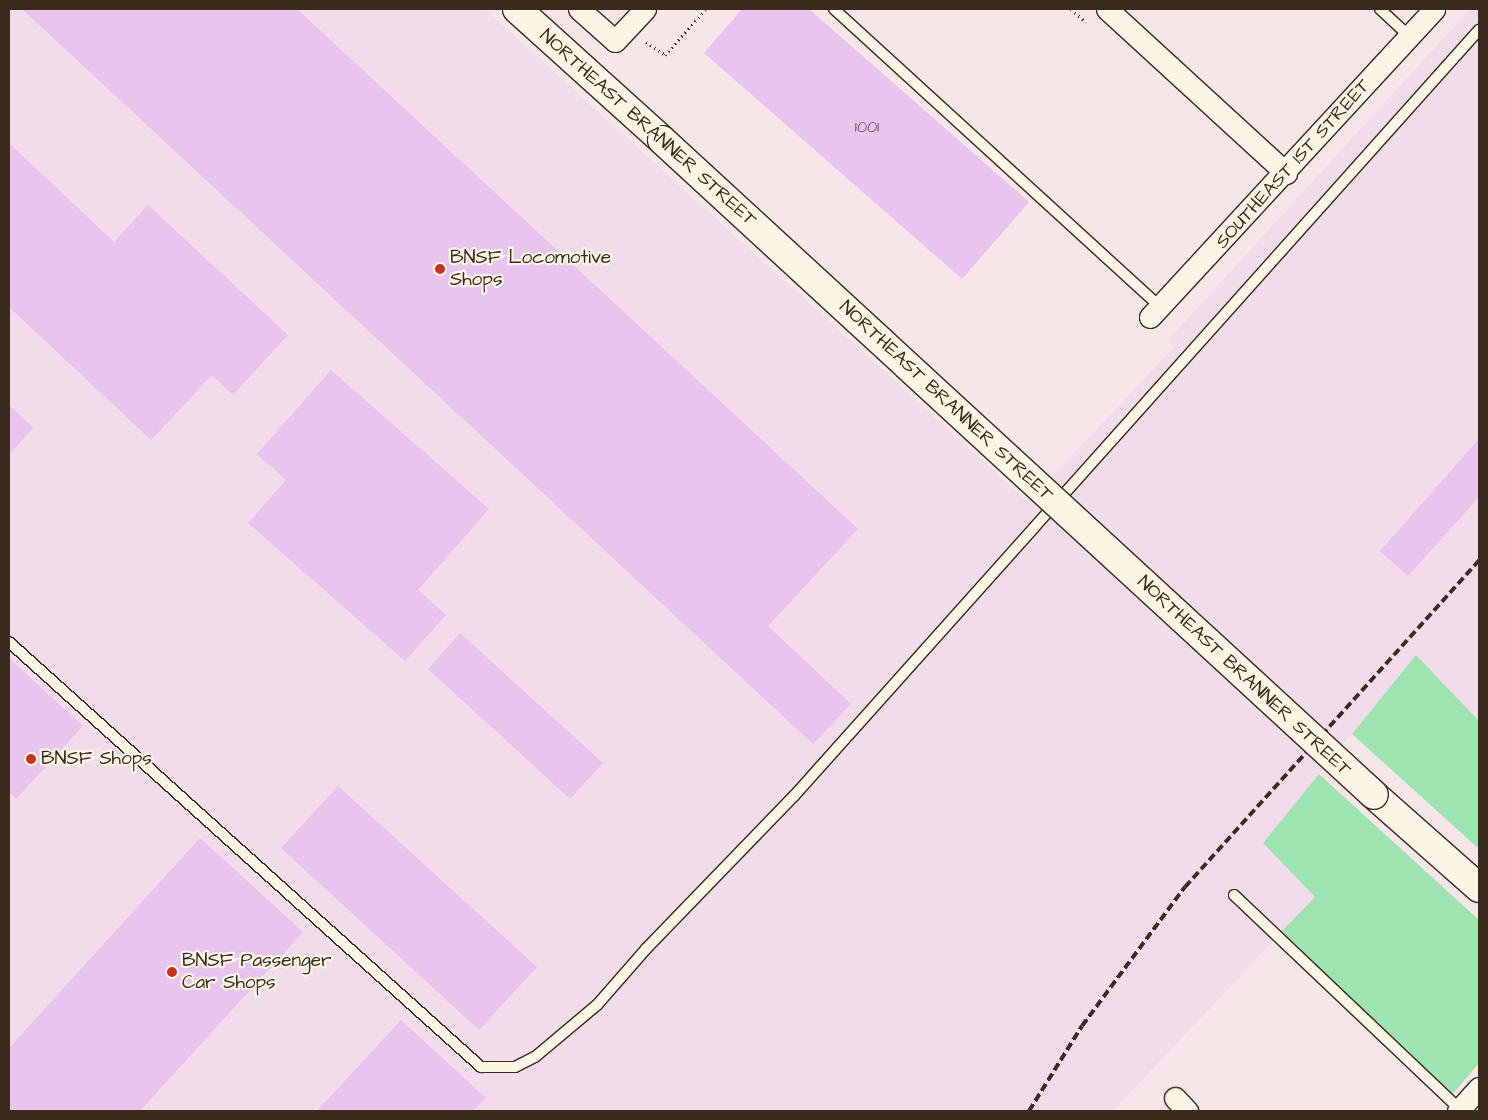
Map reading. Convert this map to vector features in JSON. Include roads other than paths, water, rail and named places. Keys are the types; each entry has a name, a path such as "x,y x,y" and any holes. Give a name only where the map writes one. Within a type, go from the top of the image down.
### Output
{"main road":[{"name":"NORTHEAST BRANNER STREET","path":"517,9 1374,795 1479,888"}],"street":[{"path":"579,9 615,41 645,9"},
{"path":"1107,9 1286,173"},
{"name":"SOUTHEAST 1ST STREET","path":"1156,312 1286,173 1434,9"},
{"path":"1460,1110 1479,1088"}],"lane":[{"path":"834,9 1156,312"},
{"path":"1380,9 1409,36"},
{"path":"9,642 481,1067 515,1067 535,1057 597,1005 646,949 794,796 1479,30"},
{"path":"1234,895 1460,1110"}],"railway":[{"path":"1029,1111 1082,1026 1185,887 1479,560"}],"place":[{"name":"BNSF Locomotive Shops","path":"440,269"},
{"name":"BNSF Shops","path":"31,759"},
{"name":"BNSF Passenger Car Shops","path":"172,972"}]}
